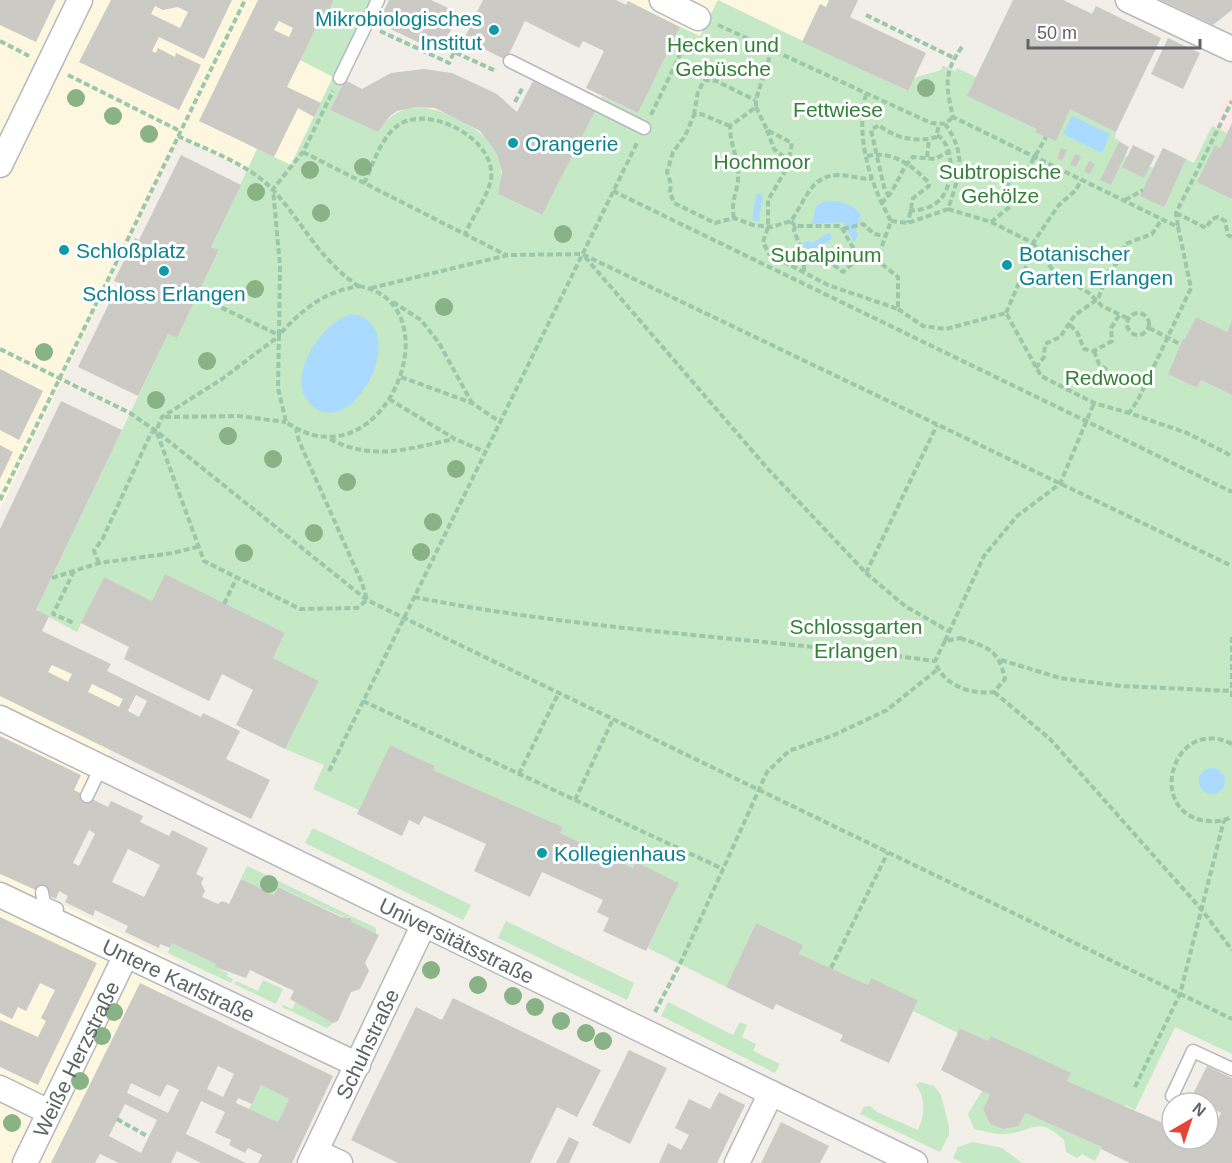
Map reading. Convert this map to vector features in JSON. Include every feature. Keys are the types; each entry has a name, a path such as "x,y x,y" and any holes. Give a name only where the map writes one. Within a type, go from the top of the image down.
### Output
{"street":[{"path":"0,165 80,0"},
{"path":"662,0 699,18"},
{"path":"1128,0 1231,48"},
{"name":"Universitätsstraße","path":"0,718 915,1163"},
{"name":"Untere Karlstraße","path":"0,895 358,1065"},
{"name":"Schuhstraße","path":"313,1157 424,924"},
{"name":"Weiße Herzstraße","path":"25,1163 126,955"},
{"path":"0,1088 49,1112"},
{"path":"737,1163 771,1093"},
{"path":"313,1157 340,1163"}],"lane":[{"path":"340,78 378,0"},
{"path":"510,61 644,128"},
{"path":"87,796 101,767"},
{"path":"42,892 44,903 121,940 126,955"},
{"path":"1174,1091 1193,1051 1232,1069"}],"path":[{"path":"0,500 245,0"},
{"path":"867,15 954,58"},
{"path":"329,771 699,18 866,94 942,125 952,134 960,164 958,182 948,209"},
{"path":"366,25 449,63 454,52 504,75"},
{"path":"0,41 180,131"},
{"path":"953,117 946,89 954,58 962,47"},
{"path":"770,51 764,80 755,100 756,107 774,149 788,160"},
{"path":"286,422 278,388 280,266 273,189 303,152 340,78"},
{"path":"514,80 524,84"},
{"path":"755,100 716,81 705,80 698,91 694,115 685,136 673,152 667,172 671,181 671,197 678,207 715,223 734,218 768,227 791,221 814,183 821,177 840,175 871,179"},
{"path":"866,94 861,118 871,179 891,221"},
{"path":"1129,413 1138,400 1191,288 1176,213 1232,101"},
{"path":"730,126 756,107"},
{"path":"694,115 701,114 730,126"},
{"path":"364,183 389,132 402,123 424,117 453,127 481,146 491,166 490,181 465,234"},
{"path":"889,197 871,130 879,125 893,134 929,139 953,117"},
{"path":"953,117 1178,227"},
{"path":"730,126 729,143 738,175 732,200 734,218"},
{"path":"767,130 792,143 788,168 768,200 768,227 763,242 769,254 828,285 898,309 923,326 946,329 1006,313"},
{"path":"909,211 935,205 945,191 950,173 948,152 943,139 936,135"},
{"path":"178,136 247,170 273,189 336,270 359,286"},
{"path":"991,222 1012,206 1006,188 1009,182 1029,167 1046,137"},
{"path":"927,157 929,139"},
{"path":"303,152 508,255"},
{"path":"881,203 889,197 913,157 942,157 948,152"},
{"path":"867,156 890,155 914,167 929,186 913,198 908,223"},
{"path":"1006,313 1031,255 1033,243 1058,206 1076,190 1081,180"},
{"path":"1125,200 1143,190"},
{"path":"613,191 1232,492"},
{"path":"945,191 952,194"},
{"path":"891,221 908,223 948,209 991,222 1033,243 1055,273 1098,299 1102,306 1129,319"},
{"path":"1176,213 1206,228 1212,219 1218,217 1225,221 1228,235 1232,237"},
{"path":"1036,368 1044,357 1045,344 1060,337 1075,315 1098,299 1109,271 1123,258 1125,243 1152,234 1162,219"},
{"path":"791,221 795,225 841,226 843,228 863,224 874,234 885,236"},
{"path":"877,260 891,221"},
{"path":"795,225 794,231 804,255 804,271"},
{"path":"843,228 854,250 861,256 877,260 898,277 898,309"},
{"path":"370,288 508,255 582,255 1232,566"},
{"path":"582,255 768,469 866,573 904,606 948,631"},
{"path":"804,255 826,259 843,272 861,256"},
{"path":"99,563 94,551 103,538 151,433 156,431 162,417 222,379 279,335 315,300 337,290 359,286 370,288 421,320 439,343 472,403"},
{"path":"197,296 279,335"},
{"path":"330,439 366,425 389,399 401,377 405,344 401,319 393,302"},
{"path":"1006,313 1036,368 1050,383 1094,403 1187,434 1232,456"},
{"path":"1070,325 1077,332 1084,350 1094,351 1112,341 1111,328 1120,314"},
{"path":"1133,314 1143,314 1149,322 1149,328 1144,334 1134,334 1127,326 1129,319 1133,314"},
{"path":"1149,328 1180,344"},
{"path":"0,349 130,413 156,431 367,600 1232,1019"},
{"path":"1094,351 1099,364 1109,371"},
{"path":"401,377 472,403 500,422"},
{"path":"389,399 455,439 485,452"},
{"path":"1001,660 1005,679 994,692 983,693 963,689 947,679 938,669 935,661 984,556 1017,516 1060,483 1094,403"},
{"path":"162,417 239,416 286,422 296,429 330,439 363,453 381,453 455,439"},
{"path":"866,573 937,425"},
{"path":"296,429 299,441 367,600"},
{"path":"156,431 204,561 300,609 357,608 367,600"},
{"path":"52,578 99,563 173,554 197,547"},
{"path":"74,571 53,614 74,623"},
{"path":"224,603 237,577"},
{"path":"414,597 536,616 814,645 935,661"},
{"path":"1232,637 1232,698"},
{"path":"945,641 960,638 987,648 1001,660 1060,678 1100,684 1232,691"},
{"path":"645,1032 680,964 767,772 789,752 834,735 887,710 938,669"},
{"path":"519,774 559,692"},
{"path":"994,692 1050,739 1202,910 1232,950"},
{"path":"363,701 723,869"},
{"path":"575,800 613,719"},
{"path":"1232,744 1208,738 1188,746 1178,757 1171,776 1175,798 1186,812 1197,819 1212,822 1232,817"},
{"path":"1135,1086 1180,994 1224,820"},
{"path":"831,968 888,852"},
{"path":"117,1119 147,1136"}],"shaded area":[{"path":"0,0 370,0 290,165 257,149 247,170 179,138 0,510"},
{"path":"626,0 717,0 700,36"},
{"path":"717,0 858,0 802,42"},
{"path":"1232,83 1232,200 1228,195 1215,145 1220,148 1227,133 1212,126"},
{"path":"0,627 140,689 43,895 179,962 83,1163 0,1163"}],"green space":[{"name":"Schlossgarten Erlangen","path":"334,0 370,0 334,75 345,80 330,110 378,132 394,115 412,108 433,110 455,118 478,131 493,147 501,167 498,194 541,215 602,96 638,113 680,27 700,36 718,0 907,91 914,78 941,70 943,66 955,71 957,68 976,77 1003,21 1038,38 1056,0 1063,0 1092,14 1116,132 1115,138 1129,147 1125,156 1153,168 1163,148 1194,163 1212,126 1227,133 1220,148 1215,145 1228,195 1232,200 1232,320 1227,332 1196,317 1185,339 1183,338 1168,374 1197,388 1201,380 1232,395 1232,1054 1175,1027 1135,1110 1125,1105 1123,1108 1067,1081 1070,1073 991,1036 988,1041 961,1028 958,1033 913,1011 918,1000 871,978 868,985 799,954 803,945 756,923 726,987 648,948 679,883 636,862 633,868 560,833 563,827 433,770 435,766 390,745 359,810 313,789 324,765 285,749 319,681 273,658 285,633 165,574 152,601 104,577 77,632 36,610 168,334 177,338 219,251 211,247 257,149 291,165 333,77 300,60 320,20 324,21"},
{"path":"313,828 471,905 463,920 305,843"},
{"path":"247,866 376,928 376,934 352,922 351,918 341,916 279,887 274,895 241,879"},
{"path":"506,921 634,983 627,1000 498,938"},
{"path":"172,943 216,964 215,967 228,973 227,976 233,979 231,983 168,953"},
{"path":"263,980 283,989 276,1004 234,984 236,981 258,991"},
{"path":"296,1002 333,1023 327,1028 282,1007 283,1005 292,1009"},
{"path":"668,1002 733,1035 740,1022 747,1025 742,1037 756,1044 753,1051 780,1064 775,1073 661,1016"},
{"path":"920,1082 934,1086 941,1095 949,1135 940,1152 860,1114 864,1107 870,1106 877,1112 918,1130 923,1107 922,1095 916,1085"},
{"path":"261,1085 289,1099 278,1122 249,1109"},
{"path":"982,1091 990,1095 983,1109 990,1124 1003,1129 1019,1126 1025,1113 1102,1147 1095,1161 1082,1154 1077,1158 1066,1152 1064,1140 1055,1132 1041,1126 1007,1134 974,1129 968,1114"},
{"path":"973,1142 1002,1148 1022,1163 963,1163 953,1158 958,1147"}],"water":[{"path":"1072,116 1110,134 1102,153 1063,134"},
{"path":"838,201 853,207 861,214 856,231 858,236 854,242 843,222 812,224 816,206 824,202"},
{"path":"352,314 369,322 377,336 378,354 372,374 362,391 349,405 334,412 318,410 307,400 302,387 302,372 316,342 327,329"},
{"path":"1212,768 1221,772 1225,781 1221,790 1212,794 1203,790 1199,781 1203,772"}],"building":[{"path":"0,0 56,0 36,42 0,25"},
{"path":"111,0 232,0 204,59 159,37 152,51 156,53 158,48 175,57 176,53 201,65 179,110 79,62","holes":["155,6 163,10 178,7 188,12 180,28 151,14"]},
{"path":"258,0 334,0 323,22 320,20 287,87 321,103 314,117 298,108 274,157 199,121","holes":["279,21 293,28 289,37 274,30"]},
{"path":"389,0 431,0 459,13 444,44 428,36 424,45 378,23"},
{"path":"483,0 616,0 626,5 628,1 680,27 638,113 586,88 604,51 583,41 579,48 525,21 506,60 464,39"},
{"path":"829,0 858,0 850,17 926,53 908,91 802,42 820,4 826,7"},
{"path":"1013,0 1063,0 1092,14 1096,6 1161,38 1116,132 1070,109 1056,141 1035,132 1037,129 967,96"},
{"path":"1160,0 1232,0 1232,10 1213,25"},
{"path":"1168,38 1200,53 1183,89 1151,74"},
{"name":"Orangerie","path":"424,69 452,73 497,94 517,112 533,81 595,111 542,215 498,194 502,172 497,154 491,145 480,131 435,108 416,107 397,111 390,116 378,132 330,110 345,80 362,89 391,73"},
{"path":"1232,123 1232,199 1197,182 1215,145 1220,148"},
{"path":"1119,142 1129,147 1111,185 1100,180"},
{"path":"1133,145 1155,156 1144,178 1122,167"},
{"path":"1061,148 1067,150 1062,161 1057,158"},
{"path":"1163,148 1186,159 1164,207 1140,196"},
{"path":"1075,154 1081,157 1076,167 1070,165"},
{"name":"Schloss Erlangen","path":"181,155 241,185 211,247 219,250 177,338 168,334 138,396 78,367 119,283 114,281 135,238 139,240"},
{"path":"1089,161 1095,164 1090,174 1084,171"},
{"path":"1196,317 1227,332 1232,320 1232,395 1201,380 1197,388 1168,374 1183,338 1185,339"},
{"path":"0,369 43,391 19,440 0,430"},
{"path":"61,401 122,430 36,610 49,616 42,631 111,664 107,671 201,717 203,713 240,731 226,759 270,780 251,819 0,696 0,529","holes":["52,665 72,674 68,682 48,672","92,684 123,699 119,707 88,692","136,695 147,701 139,717 128,711"]},
{"path":"0,445 13,452 0,479"},
{"path":"165,574 285,633 273,658 319,681 285,749 236,725 253,690 222,674 209,701 124,659 129,647 81,623 104,577 152,601"},
{"path":"0,736 81,775 74,790 108,807 111,801 143,816 140,822 169,836 172,830 208,848 196,874 204,878 201,883 205,891 202,897 218,904 222,901 229,904 241,879 274,895 278,887 341,917 351,918 352,922 379,935 365,963 369,971 360,989 351,992 338,1021 333,1023 290,999 294,991 250,970 246,978 215,967 216,964 172,943 170,948 160,944 159,948 125,932 128,926 95,910 93,916 65,902 68,896 59,891 56,899 0,874","holes":["89,830 95,834 79,866 73,863","128,849 160,865 144,897 112,882"]},
{"name":"Kollegienhaus","path":"390,745 435,766 433,770 563,827 560,833 633,868 636,862 679,883 646,951 603,931 609,918 597,912 603,900 542,872 530,897 474,871 486,844 424,816 419,825 409,820 402,836 357,814"},
{"path":"0,917 97,963 38,1085 0,1067 0,1020 38,1037 46,1021 41,1018 55,990 40,983 26,1011 18,1007 12,1019 0,1013"},
{"path":"756,923 803,945 799,954 868,985 871,978 918,1000 889,1063 840,1041 843,1035 776,1004 773,1010 726,987"},
{"path":"140,983 333,1076 292,1163 258,1163 262,1155 248,1148 245,1153 229,1145 231,1140 215,1133 225,1112 201,1101 186,1134 246,1163 201,1163 177,1151 171,1163 119,1163 100,1154 95,1163 51,1163","holes":["218,1066 234,1074 223,1097 207,1089","131,1083 160,1097 167,1084 179,1090 168,1113 127,1093","261,1085 289,1099 278,1122 236,1103 238,1098 252,1104","125,1104 157,1120 141,1153 109,1136"]},
{"path":"453,998 601,1070 577,1117 557,1107 530,1163 398,1163 351,1140 416,1007 442,1020"},
{"path":"960,1028 988,1041 991,1036 1071,1073 1067,1081 1160,1122 1160,1151 1220,1151 1220,1091 1194,1091 1207,1066 1232,1078 1232,1163 1130,1163 1101,1149 1102,1147 1025,1113 1019,1126 1003,1129 990,1124 983,1109 990,1095 941,1070"},
{"path":"629,1050 667,1068 630,1144 592,1125"},
{"path":"719,1092 745,1105 717,1163 659,1163 668,1143 681,1150 689,1135 675,1128 689,1099 710,1109"},
{"path":"781,1122 829,1146 820,1163 761,1163"},
{"path":"569,1137 579,1142 569,1163 556,1163"}],"waterway":[{"path":"756,218 759,197"},
{"path":"807,245 815,246 828,237"}],"place":[{"name":"Mikrobiologisches Institut","path":"494,30"},
{"name":"Orangerie","path":"513,143"},
{"name":"Schloßplatz","path":"64,250"},
{"name":"Botanischer Garten Erlangen","path":"1007,265"},
{"name":"Schloss Erlangen","path":"164,271"},
{"name":"Kollegienhaus","path":"542,853"}],"park label":[{"name":"Hecken und Gebüsche","path":"723,56"},
{"name":"Fettwiese","path":"838,109"},
{"name":"Hochmoor","path":"762,161"},
{"name":"Subtropische Gehölze","path":"1000,183"},
{"name":"Subalpinum","path":"826,254"},
{"name":"Redwood","path":"1109,377"}]}
